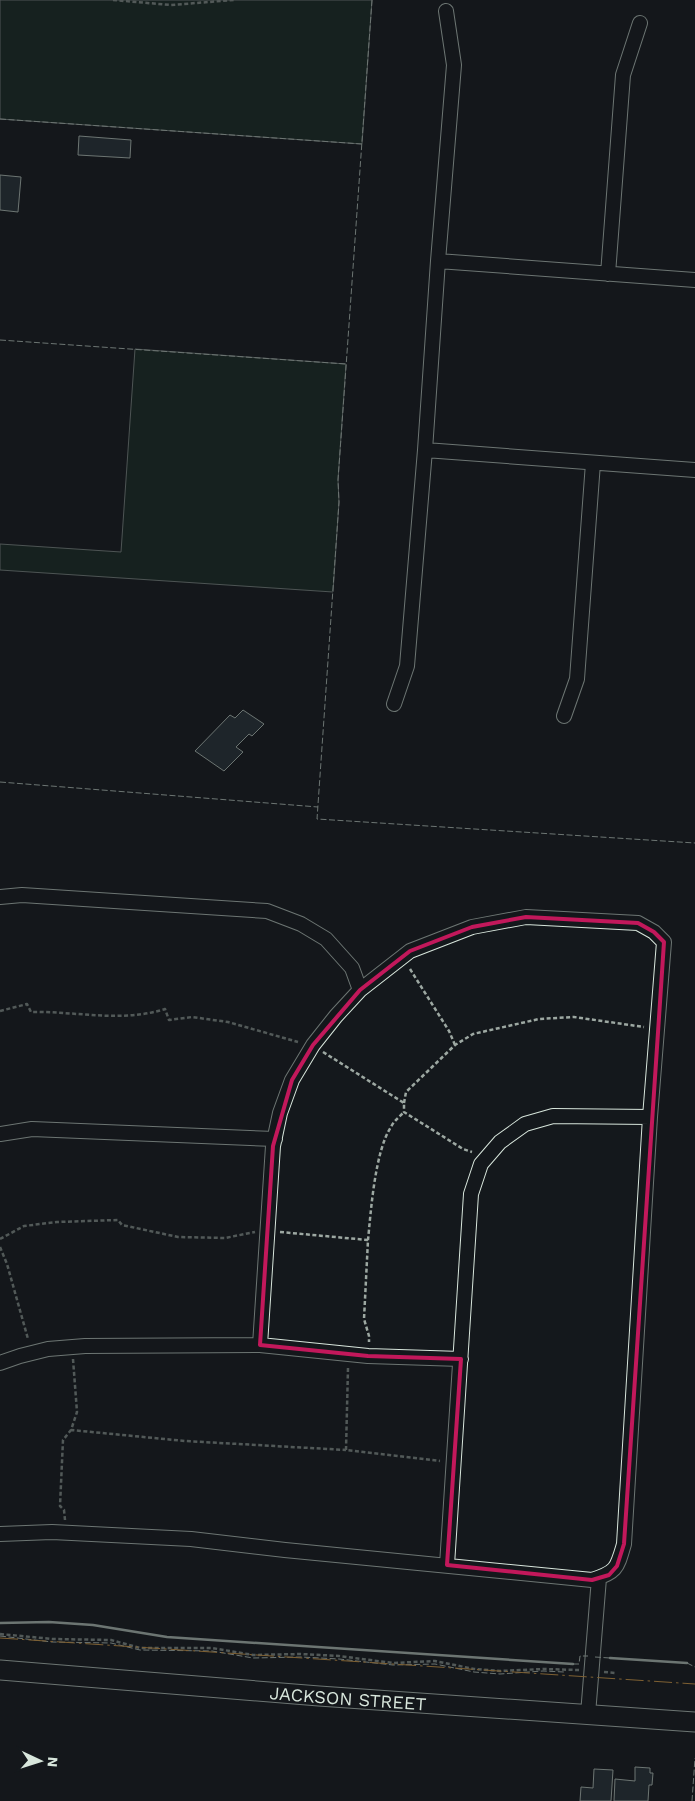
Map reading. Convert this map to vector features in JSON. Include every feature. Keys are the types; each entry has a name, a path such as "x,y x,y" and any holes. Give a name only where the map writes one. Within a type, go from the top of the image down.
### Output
{"main road":[{"name":"JACKSON STREET","path":"0,1670 319,1696 695,1722"}],"street":[{"path":"394,704 407,666 454,65 446,11"},
{"path":"608,274 623,76 640,23"},
{"path":"438,261 695,280"},
{"path":"425,450 695,470"},
{"path":"564,716 577,679 592,463"},
{"path":"0,897 22,896 267,910 301,924 326,940 352,968 360,990"},
{"path":"0,1534 65,1533 191,1539 592,1580 609,1575 617,1566 624,1544 650,1117 664,942 654,932 638,923 526,917 472,927 410,951 360,990 336,1016 313,1046 292,1080 280,1113 275,1138 260,1344"},
{"path":"447,1566 471,1194 481,1164 500,1142 525,1124 553,1116 650,1117"},
{"path":"0,1134 32,1129 275,1138"},
{"path":"0,1363 48,1349 73,1347 260,1344 368,1356 461,1359"},
{"path":"588,1714 599,1578"}],"path":[{"path":"113,0 171,5 234,0"},
{"path":"402,957 449,1031 455,1045"},
{"path":"0,1011 27,1004 31,1012 100,1016 151,1014 165,1009 169,1020 192,1018 228,1022 313,1046 404,1102"},
{"path":"368,1356 369,1336 364,1319 372,1201 380,1157 390,1128 404,1112 406,1092 455,1045 474,1034 539,1019 574,1017 644,1027 657,1027"},
{"path":"404,1112 463,1149 477,1154 484,1160"},
{"path":"0,1239 24,1226 57,1222 118,1220 122,1225 178,1238 225,1238 268,1231 368,1240"},
{"path":"0,1247 7,1264 30,1353"},
{"path":"65,1533 64,1510 60,1506 63,1440 70,1430 77,1412 73,1347"},
{"path":"346,1450 349,1354"},
{"path":"70,1430 185,1441 346,1450 454,1461"},
{"path":"0,1634 52,1639 111,1640 140,1648 212,1648 253,1655 301,1654 339,1656 393,1663 435,1661 474,1669 500,1671 579,1670"},
{"path":"604,1672 615,1673"}],"highlighted area":[{"path":"526,917 638,923 654,932 664,942 624,1544 617,1566 609,1575 592,1580 447,1565 461,1359 368,1356 260,1345 273,1146 292,1080 313,1045 360,990 410,951 472,927"}],"green space":[{"path":"0,0 372,0 362,144 0,119"},
{"path":"135,349 346,364 333,592 0,570 0,544 121,552"}],"building":[{"path":"79,136 131,140 130,158 78,155"},
{"path":"0,175 21,177 18,212 0,210"},
{"path":"243,710 264,724 252,736 249,734 236,747 243,752 224,771 195,751 230,715 235,718"},
{"path":"635,1767 650,1768 650,1773 653,1773 652,1785 649,1785 648,1801 614,1801 615,1779 635,1781"},
{"path":"594,1769 613,1770 611,1801 580,1801 581,1787 593,1788"}],"fence":[{"path":"372,0 338,480 339,502 317,819 695,843"},
{"path":"0,119 362,144"},
{"path":"0,340 346,364"},
{"path":"0,782 318,807"},
{"path":"0,1636 52,1642 111,1643 140,1650 212,1651 253,1658 301,1657 393,1665 435,1664 474,1672 500,1674 543,1671 564,1672"},
{"path":"573,1664 579,1664 580,1656 588,1656"},
{"path":"595,1657 610,1658"},
{"path":"687,1663 695,1667"},
{"path":"692,1801 695,1758"}],"wall":[{"path":"0,1623 49,1622 93,1625 167,1637 573,1664"},
{"path":"610,1658 687,1663"}],"power":[{"path":"0,1638 695,1684"}]}
